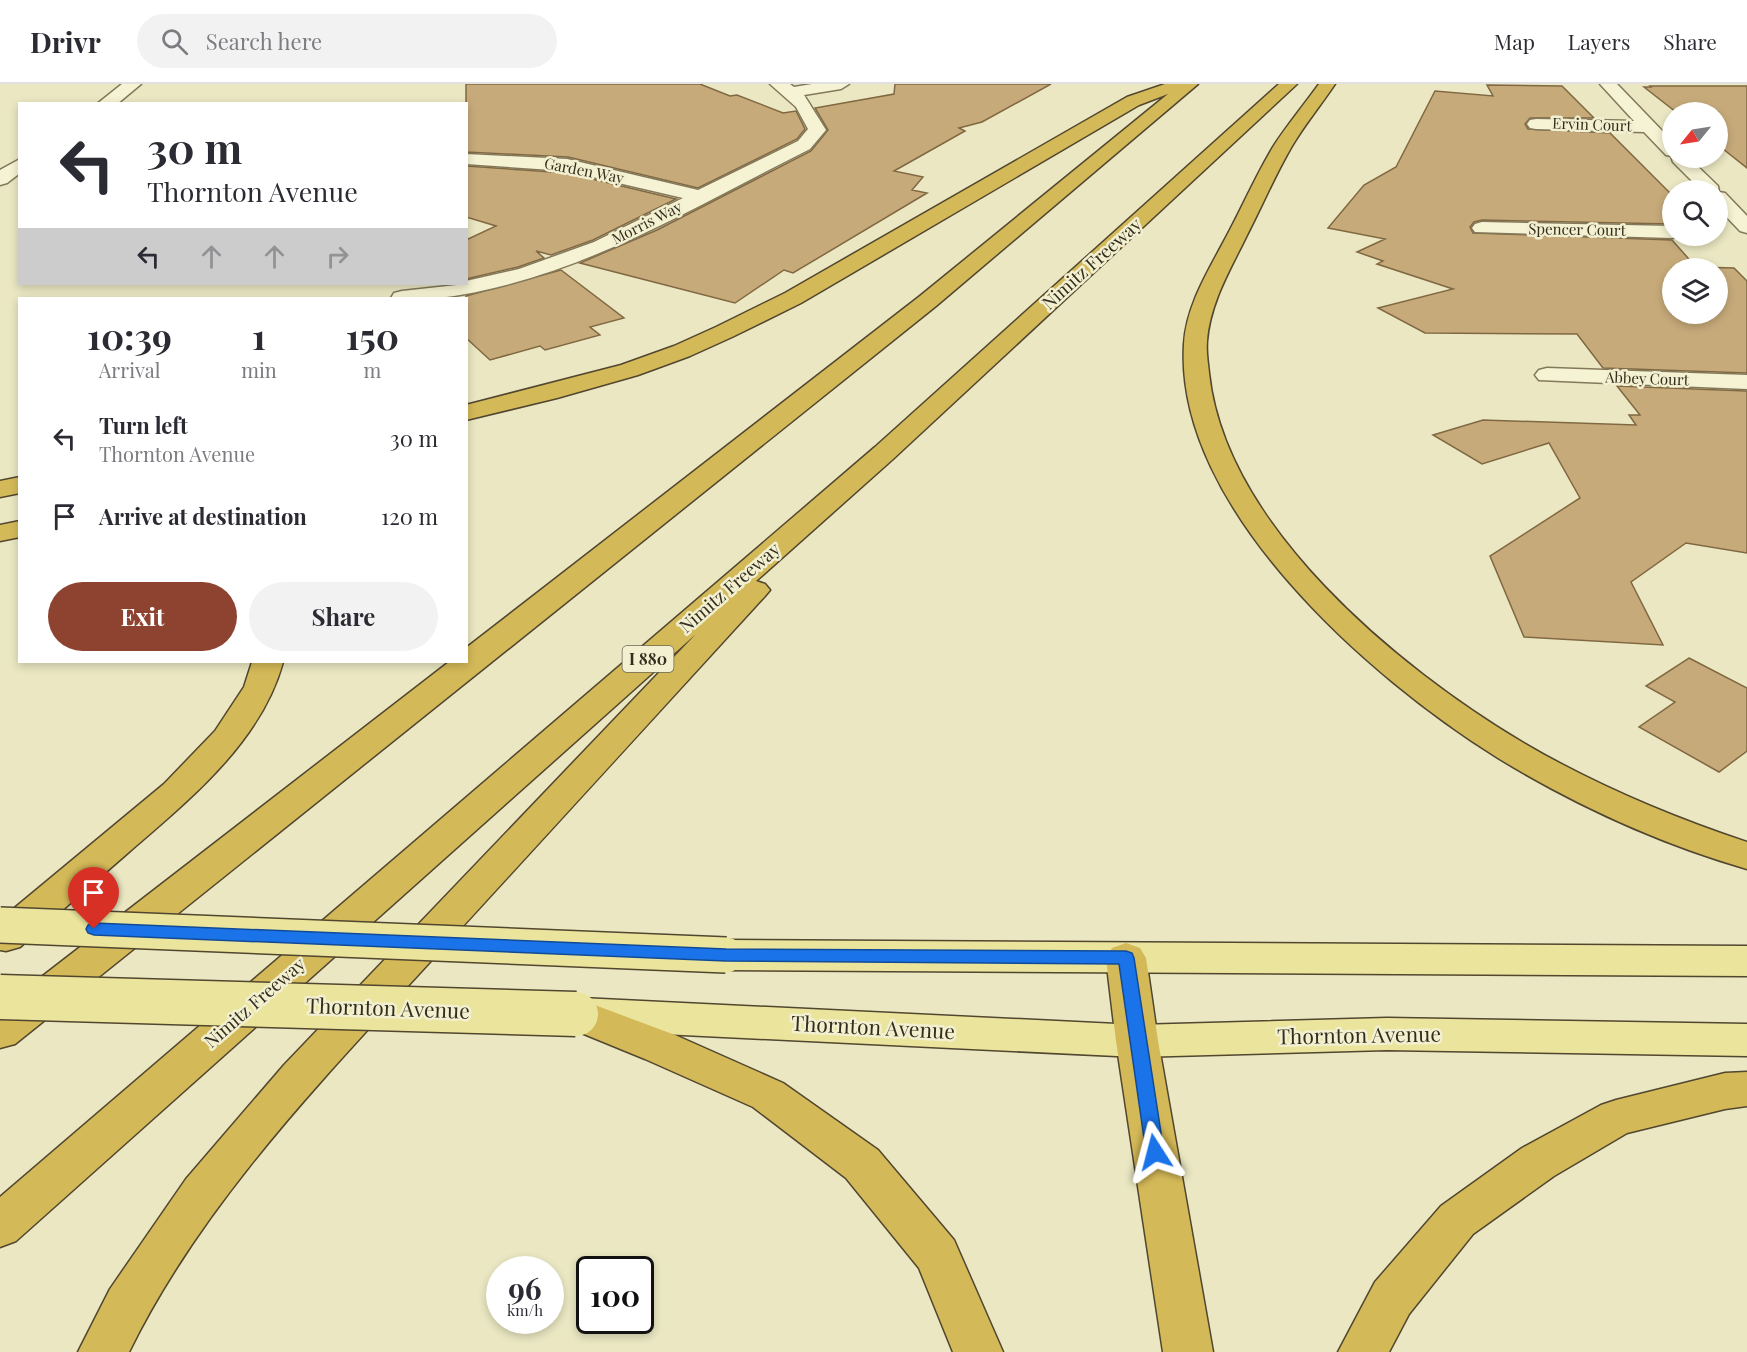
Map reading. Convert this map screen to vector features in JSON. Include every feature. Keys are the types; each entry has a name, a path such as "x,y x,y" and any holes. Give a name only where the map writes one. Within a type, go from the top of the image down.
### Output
{"highway":[{"path":"468,412 609,376 680,351 741,325 804,292 1133,101 1180,84"},
{"path":"0,1032 928,301 1190,84"},
{"name":"Nimitz Freeway","path":"0,1226 884,453 1289,84"},
{"path":"1327,84 1283,147 1204,305 1195,344 1196,374 1202,408 1216,453 1243,502 1278,551 1330,609 1399,671 1481,731 1571,783 1684,834 1747,856"},
{"path":"103,1352 127,1305 202,1193 299,1077 884,453"},
{"path":"0,489 18,485"},
{"path":"0,533 18,529"},
{"path":"0,942 176,792 220,746 260,687 267,663"},
{"path":"1126,958 1137,1041 1188,1352"},
{"path":"576,1014 660,1047 768,1095 862,1164 937,1255 978,1352"},
{"path":"1363,1352 1392,1298 1456,1220 1538,1162 1616,1118 1725,1091 1747,1089"}],"main road":[{"path":"0,925 726,955 1747,961"},
{"name":"Thornton Avenue","path":"0,997 576,1014 1137,1041 1387,1034 1747,1040"}],"street":[{"path":"108,102 133,84"},
{"path":"786,88 841,84"},
{"path":"1608,84 1662,141"},
{"name":"Morris Way","path":"412,297 440,294 525,274 601,246 804,145 817,130 808,109 786,88"},
{"name":"Ervin Court","path":"1536,124 1648,127"},
{"path":"0,179 16,155"},
{"name":"Garden Way","path":"468,159 567,165 699,196"},
{"path":"1689,168 1701,180"},
{"path":"1728,207 1747,227"},
{"name":"Spencer Court","path":"1482,228 1662,232"},
{"name":"Abbey Court","path":"1547,375 1747,382"}],"building":[{"path":"466,84 700,84 730,96 737,95 783,113 796,111 805,129 797,139 698,188 568,157 468,152 468,102 466,102"},
{"path":"895,84 1051,84 982,122 959,128 965,131 894,171 923,177 912,190 927,193 793,273 784,270 735,303 580,263 657,230 811,151 828,130 815,108 894,94"},
{"path":"1487,85 1562,86 1594,118 1530,118 1525,124 1528,129 1610,133 1662,185 1662,224 1482,220 1474,222 1470,227 1473,233 1662,240 1662,246 1677,246 1688,258 1662,258 1662,324 1728,324 1728,268 1734,268 1747,281 1747,373 1603,368 1577,334 1425,333 1378,308 1453,289 1377,264 1383,261 1357,252 1385,239 1328,228 1364,185 1396,167 1435,91 1493,96"},
{"path":"1747,86 1747,168 1728,153 1728,102 1663,102 1644,87"},
{"path":"468,166 567,173 676,199 593,240 551,255 536,251 544,258 518,267 468,279 468,239 496,226 468,218"},
{"path":"561,270 624,318 590,327 600,335 545,350 540,346 490,360 468,340 468,297 466,296"},
{"path":"1617,386 1747,391 1747,553 1686,543 1631,582 1663,645 1524,637 1490,556 1580,498 1549,443 1482,464 1433,435 1483,420 1636,425 1629,415 1640,415"},
{"path":"1689,658 1747,688 1747,751 1719,772 1639,727 1675,702 1646,686"}],"route":[{"path":"94,929 726,955 1126,958 1155,1152"}]}
